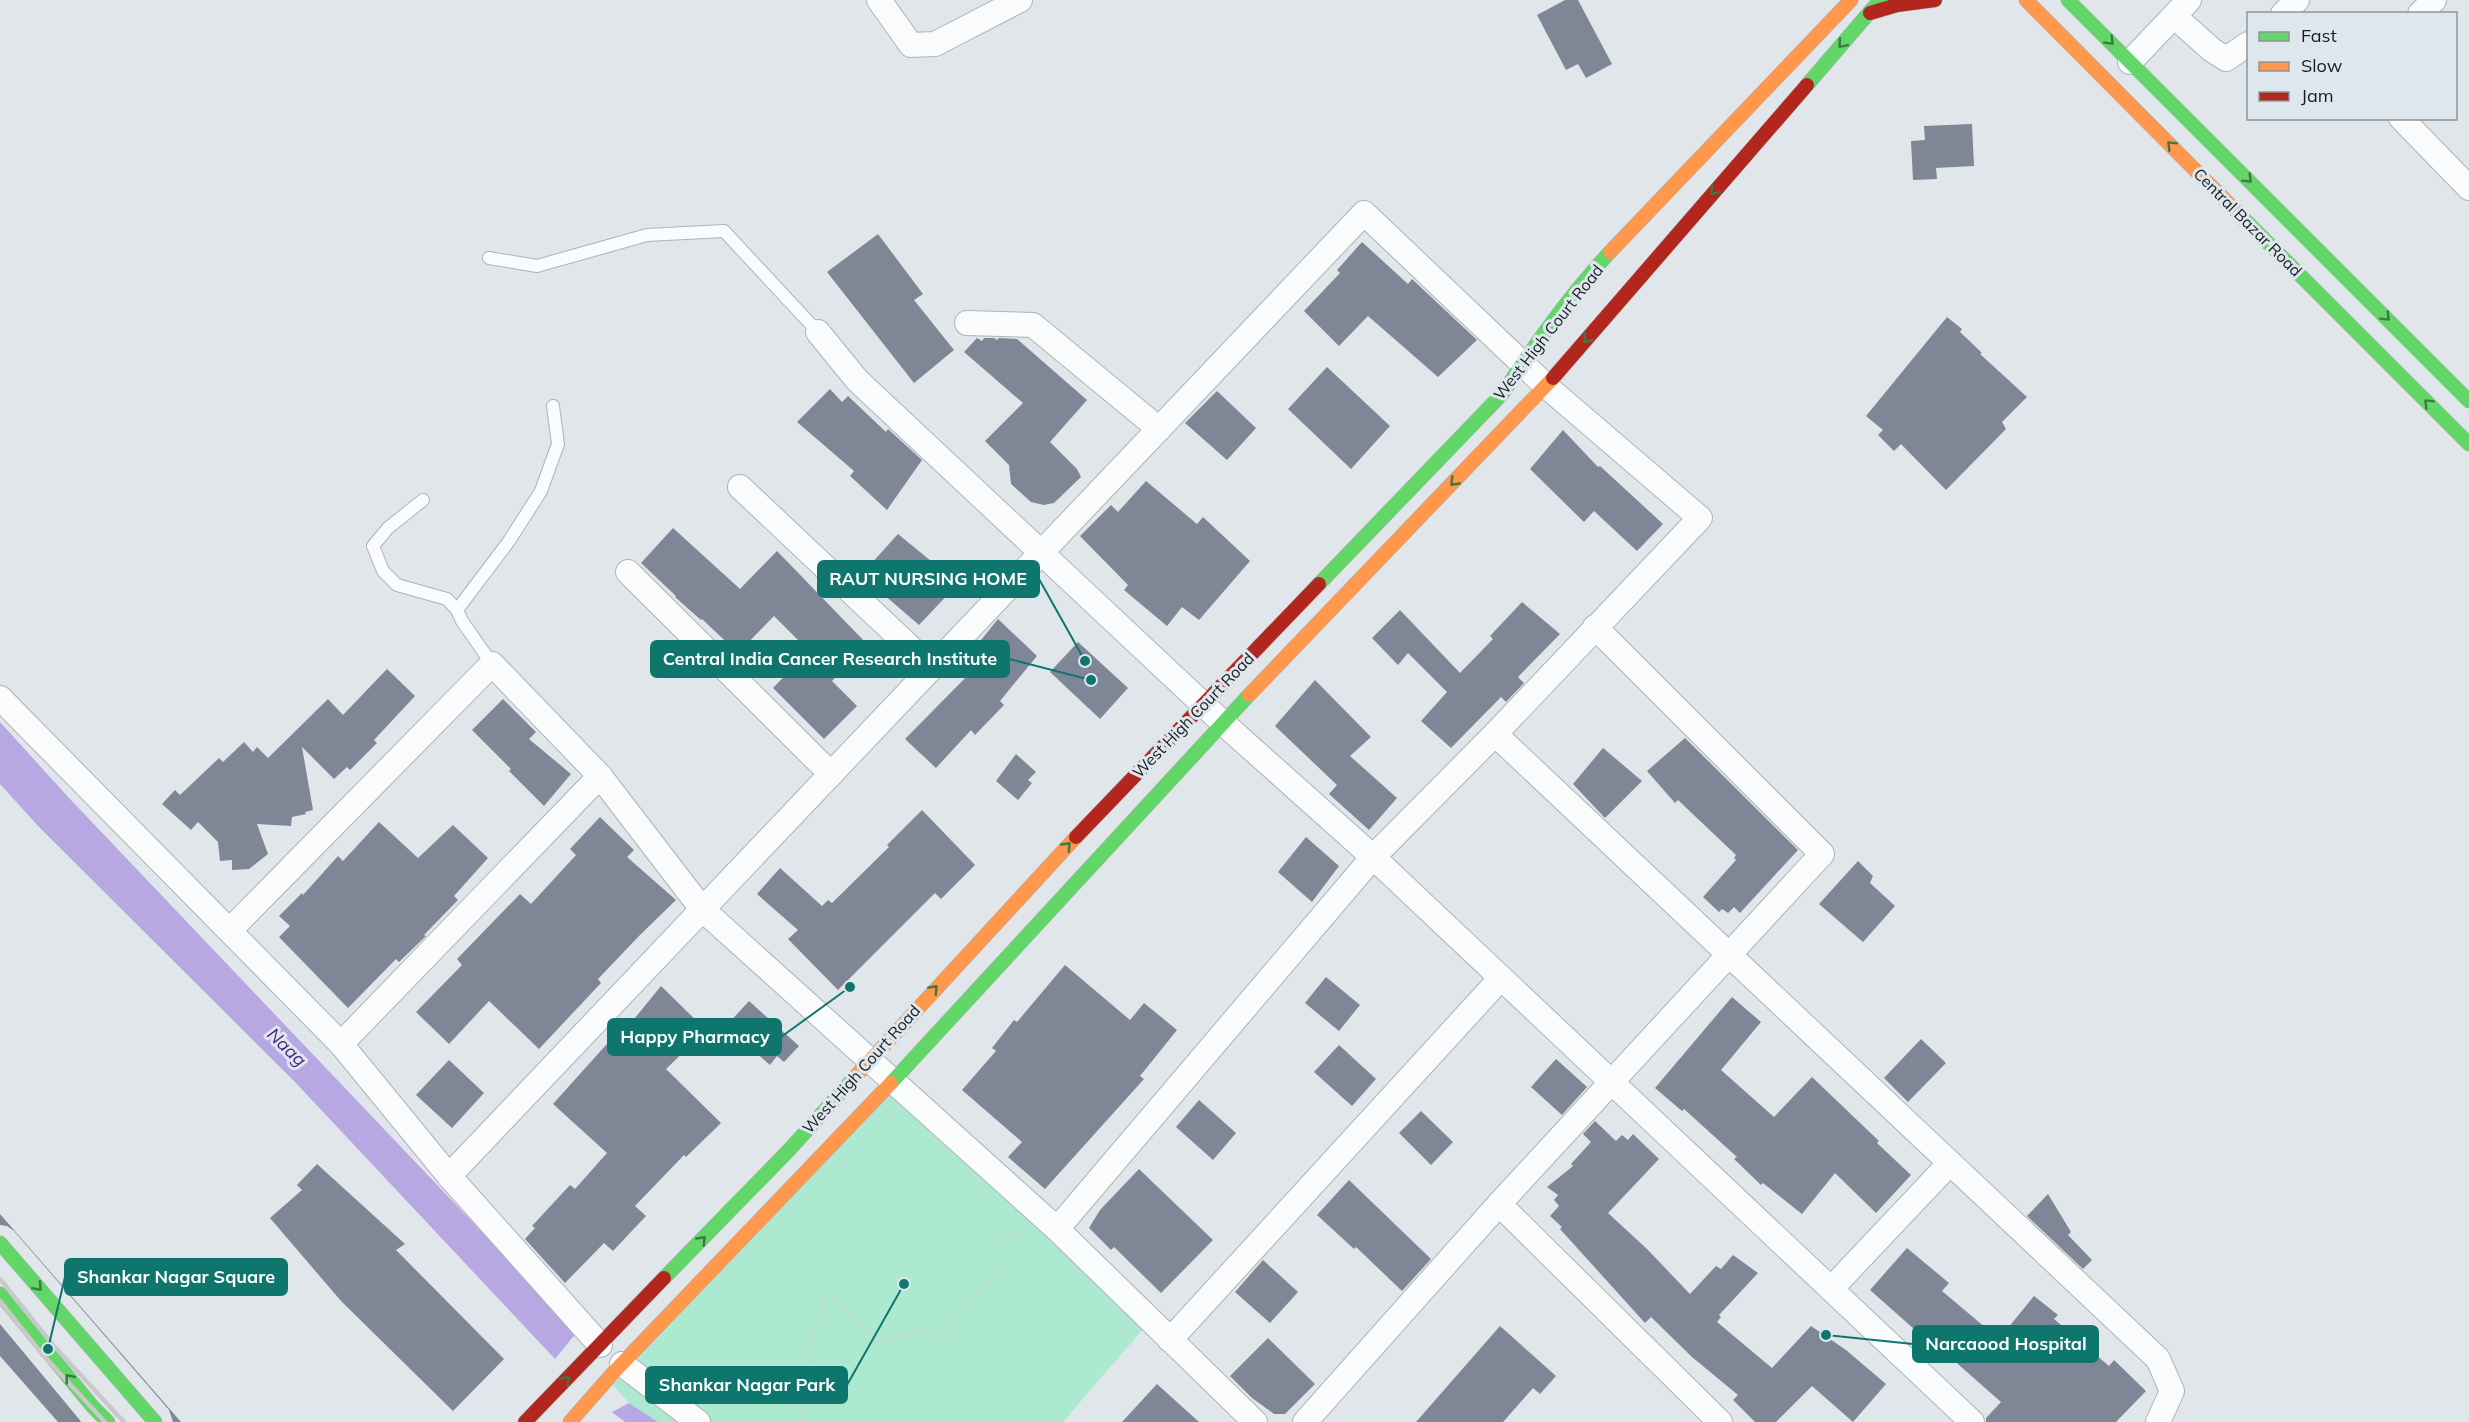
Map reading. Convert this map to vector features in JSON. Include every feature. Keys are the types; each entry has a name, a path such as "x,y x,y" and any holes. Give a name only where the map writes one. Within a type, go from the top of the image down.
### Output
{"main road":[{"name":"West High Court Road","path":"525,1422 790,1149 1037,877 1503,393 1523,362 1584,280 1851,0"},
{"name":"West High Court Road","path":"570,1422 622,1364 893,1081 1223,723 1546,386 1880,0"},
{"path":"1870,13 1897,5 1935,0"},
{"name":"Central Bazar Road","path":"2026,0 2469,444"},
{"name":"Central Bazar Road","path":"2068,0 2469,401"},
{"path":"0,1243 155,1422"},
{"path":"0,1294 92,1417"}],"street":[{"path":"879,0 911,45 935,44 1020,0"},
{"path":"2422,12 2434,0"},
{"path":"2130,62 2182,8 2212,50 2226,59 2247,45"},
{"path":"2403,120 2469,188"},
{"path":"449,1176 1364,213 1546,386 1700,518 1495,734 1373,857 1057,1229"},
{"path":"967,323 997,326 1033,325 1159,429"},
{"path":"818,332 857,380 1223,723 1373,857 1968,1420"},
{"path":"740,487 932,668"},
{"path":"628,572 831,774"},
{"path":"1305,1422 1499,1204 1822,854 1595,627"},
{"path":"230,930 492,664 600,776 702,909 1057,1229 1255,1422"},
{"path":"0,698 341,1044 449,1176 600,1345"},
{"path":"1495,734 2158,1359 2172,1391 2158,1422"},
{"path":"341,1044 600,776"},
{"path":"1170,1340 1501,978"},
{"path":"1831,1289 1950,1163"},
{"path":"1499,1204 1720,1422"},
{"path":"622,1364 698,1422"}],"lane":[{"path":"489,258 537,266 647,235 724,231 818,332"},
{"path":"457,610 509,541 541,490 558,444 553,406"},
{"path":"423,500 388,528 373,546 383,571 397,585 447,599 457,610 492,664"}],"path":[{"path":"802,1422 794,1390 809,1365 813,1329 825,1298 832,1295 880,1342 924,1330 938,1336 1002,1267"}],"green space":[{"path":"894,1088 1144,1328 1063,1422 658,1422 629,1403 613,1385"}],"water":[{"name":"Naag","path":"0,722 69,798 577,1332 555,1359 294,1081 39,827 0,784"},
{"path":"629,1403 658,1422 625,1422 612,1412"}],"building":[{"path":"1565,0 1578,0 1612,64 1586,78 1578,64 1566,70 1537,15"},
{"path":"1972,124 1974,166 1936,168 1937,179 1913,180 1911,141 1925,140 1924,126"},
{"path":"878,234 923,294 914,300 954,350 914,383 827,272"},
{"path":"1362,242 1408,284 1412,279 1477,340 1438,377 1368,316 1339,346 1304,311 1340,273 1337,270"},
{"path":"1947,317 1962,329 1960,332 1982,353 1980,354 2027,397 2002,422 2006,429 1946,490 1901,444 1894,451 1878,435 1883,430 1866,416"},
{"path":"977,338 982,341 984,338 1017,339 1087,400 1050,442 1077,469 1081,477 1054,503 1044,505 1031,502 1011,484 1009,465 985,441 1023,403 964,352"},
{"path":"1327,367 1390,426 1351,469 1288,409"},
{"path":"830,389 842,402 848,396 886,432 888,429 922,460 887,510 850,476 854,471 797,422"},
{"path":"1217,391 1256,428 1227,460 1185,423"},
{"path":"1563,430 1598,467 1600,466 1663,524 1637,551 1594,511 1584,522 1530,469"},
{"path":"1146,481 1197,524 1203,517 1250,561 1199,620 1182,607 1167,626 1124,590 1128,585 1080,536 1111,505 1118,512"},
{"path":"673,528 740,589 777,551 867,644 832,681 857,706 824,739 773,688 809,651 774,616 738,653 641,563"},
{"path":"898,534 931,561 927,568 953,589 919,625 861,575"},
{"path":"1522,602 1560,634 1518,677 1524,683 1506,702 1501,697 1451,748 1421,721 1447,692 1408,653 1398,665 1372,638 1400,610 1460,673 1493,639 1490,636"},
{"path":"998,619 1037,656 1000,701 1004,705 975,735 971,730 936,768 905,739 979,664 969,655"},
{"path":"1078,642 1128,688 1100,719 1050,672"},
{"path":"387,669 415,696 374,740 377,743 350,770 347,767 334,779 302,747 313,810 292,817 291,826 257,824 268,854 249,869 232,870 232,860 220,861 218,842 198,822 191,830 162,804 175,790 180,795 219,758 223,762 244,742 253,752 257,747 268,758 328,699 343,715"},
{"path":"1315,680 1371,737 1350,756 1397,798 1369,830 1329,794 1337,785 1275,726"},
{"path":"503,699 536,732 529,739 571,774 544,806 472,730"},
{"path":"1685,738 1798,850 1740,913 1734,907 1728,913 1722,909 1719,912 1703,897 1736,860 1734,858 1736,855 1678,800 1675,803 1647,771"},
{"path":"1603,748 1642,781 1605,818 1573,784"},
{"path":"1016,754 1036,772 1028,780 1032,783 1018,800 996,781"},
{"path":"922,810 975,865 941,899 935,893 838,990 788,939 798,930 757,894 780,868 822,906 828,900 832,903 889,847 887,845"},
{"path":"600,817 634,850 627,857 676,900 598,979 601,983 539,1049 489,1001 449,1044 416,1012 462,965 457,959 520,894 531,904 576,855 570,849"},
{"path":"379,822 418,858 453,825 488,858 454,896 458,900 424,935 426,936 399,962 396,959 348,1008 279,937 290,926 279,916 302,893 303,895 338,856 343,861"},
{"path":"1306,837 1339,866 1312,902 1278,872"},
{"path":"1858,861 1873,876 1870,883 1895,906 1863,942 1819,904"},
{"path":"1065,965 1130,1020 1144,1003 1177,1030 1140,1076 1144,1079 1045,1189 1008,1157 1022,1142 962,1090 996,1051 992,1048 1014,1020 1017,1022"},
{"path":"1326,977 1360,1005 1339,1031 1305,1003"},
{"path":"661,986 706,1030 666,1069 721,1123 686,1157 684,1155 635,1206 646,1216 613,1251 604,1243 565,1283 525,1239 535,1228 532,1226 570,1185 575,1189 607,1153 553,1104 623,1026 626,1029"},
{"path":"1732,997 1761,1022 1721,1070 1774,1117 1812,1077 1911,1175 1876,1213 1835,1173 1802,1214 1763,1183 1761,1185 1734,1159 1737,1157 1684,1109 1682,1111 1655,1088"},
{"path":"749,1001 799,1046 784,1062 777,1056 770,1065 726,1026"},
{"path":"1921,1039 1946,1063 1908,1102 1884,1078"},
{"path":"1339,1045 1376,1079 1352,1106 1314,1072"},
{"path":"1556,1059 1587,1087 1562,1115 1531,1087"},
{"path":"449,1060 484,1093 452,1128 416,1095"},
{"path":"1199,1100 1236,1133 1213,1160 1176,1127"},
{"path":"1421,1111 1453,1142 1431,1165 1399,1133"},
{"path":"1595,1121 1616,1141 1622,1135 1628,1140 1633,1134 1659,1159 1608,1213 1690,1294 1716,1266 1721,1269 1733,1255 1758,1273 1719,1315 1721,1317 1717,1322 1772,1368 1811,1326 1846,1350 1886,1384 1853,1422 1812,1386 1776,1422 1755,1422 1733,1400 1738,1395 1692,1357 1651,1317 1645,1323 1560,1229 1562,1227 1550,1216 1559,1206 1554,1200 1558,1195 1547,1187 1573,1166 1571,1164 1591,1142 1583,1134"},
{"path":"317,1164 405,1244 396,1250 504,1359 453,1411 341,1301 270,1218 302,1190 297,1185"},
{"path":"1139,1169 1213,1240 1161,1293 1114,1247 1111,1250 1089,1228 1100,1210"},
{"path":"1349,1180 1431,1259 1402,1291 1356,1247 1354,1249 1317,1215"},
{"path":"2048,1194 2071,1232 2068,1235 2092,1260 2083,1269 2027,1216"},
{"path":"0,1214 181,1422 173,1422 169,1410 14,1231 7,1226 0,1225"},
{"path":"1907,1248 1949,1283 1942,1291 1999,1339 2034,1296 2058,1315 2054,1319 2109,1366 2114,1360 2146,1391 2116,1422 1986,1422 1986,1418 2001,1402 1951,1358 1949,1360 1870,1290"},
{"path":"1263,1260 1298,1292 1270,1323 1235,1292"},
{"path":"0,1324 81,1422 58,1422 0,1356"},
{"path":"1500,1326 1556,1376 1540,1394 1533,1388 1503,1422 1416,1422"},
{"path":"1268,1338 1315,1384 1285,1414 1274,1414 1252,1398 1230,1376"},
{"path":"1157,1384 1199,1422 1122,1422"}],"railway":[{"path":"0,1279 53,1345 124,1422"},
{"path":"0,1301 42,1354 105,1422"}],"traffic: fast":[{"path":"1807,85 1880,0"},
{"path":"2068,0 2469,401"},
{"path":"2236,211 2469,444"},
{"path":"1319,584 1503,393 1554,320 1610,252"},
{"path":"891,1083 1249,695"},
{"path":"664,1278 790,1149 854,1078"},
{"path":"0,1243 155,1422"},
{"path":"0,1294 108,1422"}],"traffic: slow":[{"path":"1610,252 1851,0"},
{"path":"2026,0 2236,211"},
{"path":"1249,695 1553,378"},
{"path":"854,1078 1076,837"},
{"path":"570,1422 613,1373 891,1083"}],"traffic: jam":[{"path":"1870,13 1897,5 1935,0"},
{"path":"1553,378 1807,85"},
{"path":"1076,837 1319,584"},
{"path":"525,1422 664,1278"}],"place":[{"name":"RAUT NURSING HOME","path":"1085,661"},
{"name":"Central India Cancer Research Institute","path":"1091,680"},
{"name":"Happy Pharmacy","path":"850,987"},
{"name":"Shankar Nagar Park","path":"904,1284"},
{"name":"Narcaood Hospital","path":"1826,1335"},
{"name":"Shankar Nagar Square","path":"48,1349"}]}
